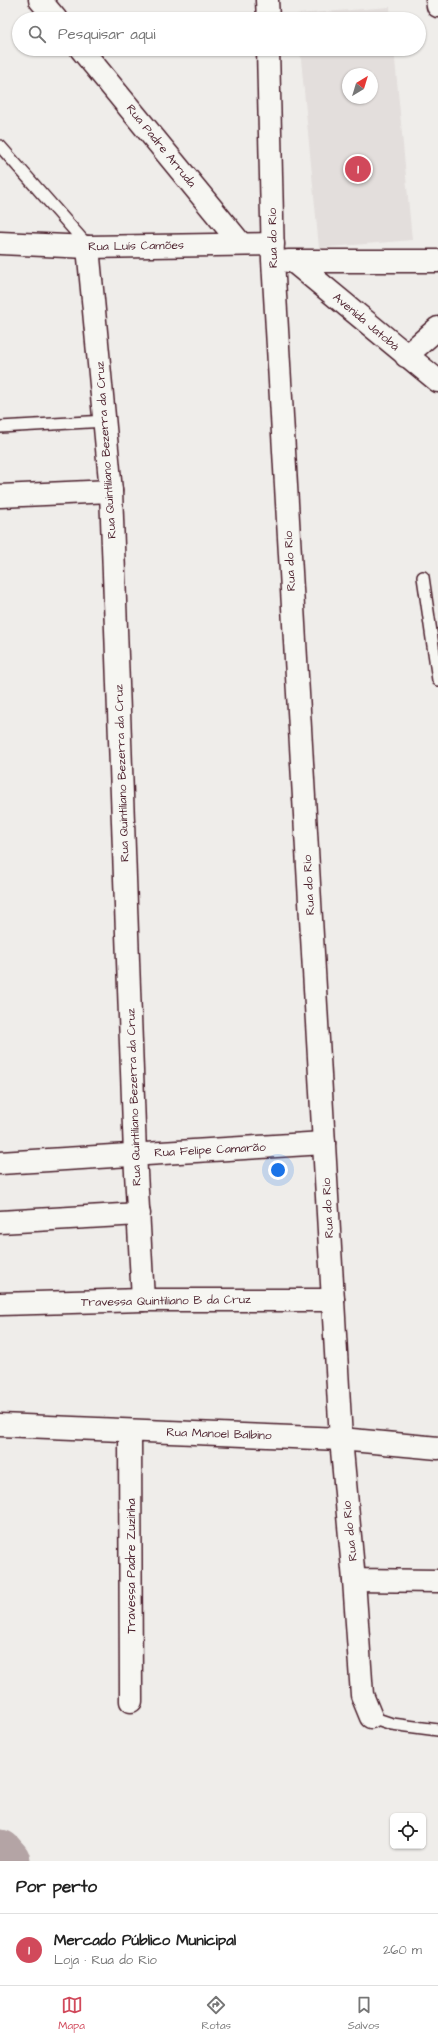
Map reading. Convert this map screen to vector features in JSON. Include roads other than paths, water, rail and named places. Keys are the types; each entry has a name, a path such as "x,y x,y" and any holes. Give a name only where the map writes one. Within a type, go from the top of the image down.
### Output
{"street":[{"path":"40,0 50,12"},
{"path":"267,0 268,12"},
{"path":"437,0 438,6"},
{"name":"Rua Padre Arruda","path":"87,56 241,244"},
{"name":"Rua do Rio","path":"268,56 280,255 324,1143 341,1439 354,1580 362,1696 371,1717"},
{"name":"Rua Luís Camões","path":"0,243 88,247 241,244 280,255 438,261"},
{"name":"Rua Quintiliano Bezerra da Cruz","path":"88,247 106,421 111,491 135,1154 143,1300"},
{"name":"Avenida Jatobá","path":"280,255 438,380"},
{"path":"406,356 438,328"},
{"path":"0,496 111,491"},
{"name":"Rua Felipe Camarão","path":"0,1163 324,1143"},
{"path":"0,1222 139,1214"},
{"name":"Travessa Quintiliano B da Cruz","path":"0,1304 143,1300 333,1300"},
{"name":"Rua Manoel Balbino","path":"0,1425 341,1439 438,1448"},
{"name":"Travessa Padre Zuzinha","path":"130,1431 131,1702"},
{"path":"354,1580 438,1581"}],"lane":[{"path":"0,146 88,247"},
{"path":"0,426 106,421"},
{"path":"423,578 438,680"},
{"path":"371,1717 392,1724 438,1730"}],"waterway":[{"path":"0,1853 7,1861"}],"place":[{"name":"Mercado Público Municipal","path":"358,169"}]}
